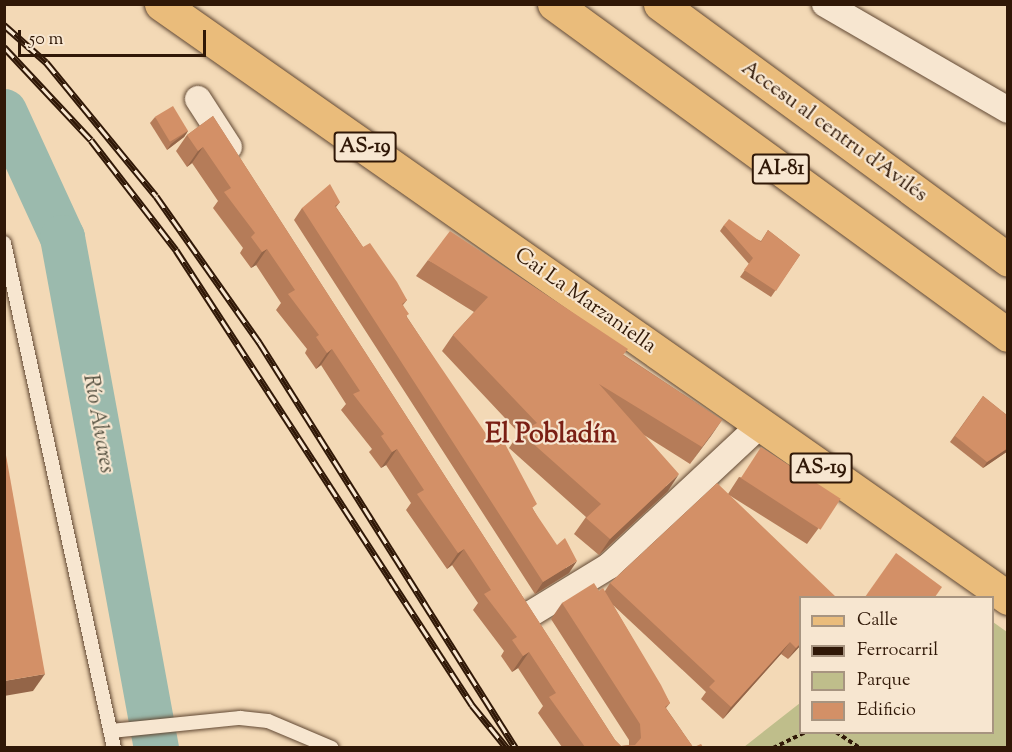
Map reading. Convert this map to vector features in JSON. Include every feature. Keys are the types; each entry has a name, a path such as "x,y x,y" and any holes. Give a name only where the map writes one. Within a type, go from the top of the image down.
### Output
{"main road":[{"name":"Cai La Marzaniella","path":"162,4 1008,598"},
{"name":"AI-81","path":"554,4 1008,335"},
{"name":"Accesu al centru d'Avilés","path":"660,4 1008,260"}],"street":[{"path":"825,4 1008,110"},
{"path":"198,99 243,168"},
{"path":"531,613 609,566 760,425"}],"lane":[{"path":"4,243 114,747"},
{"path":"112,730 240,718 268,721 332,747"}],"path":[{"path":"773,747 802,734"},
{"path":"839,734 860,747"}],"green space":[{"path":"994,623 1007,632 1007,747 744,747 799,704 799,734 994,734"}],"building":[{"path":"173,106 188,131 170,142 155,117"},
{"path":"213,116 615,740 621,746 635,745 641,738 640,724 562,603 594,583 599,591 603,588 661,685 670,703 665,707 693,747 585,747 549,697 556,693 529,652 523,656 512,640 517,637 484,594 491,590 464,549 458,553 417,494 424,490 397,449 392,452 381,436 384,434 353,394 360,391 332,349 327,353 316,337 319,335 288,294 295,290 267,249 262,252 251,237 255,233 224,192 231,188 203,147 198,151 187,135"},
{"path":"330,184 340,202 335,206 363,247 370,243 397,282 407,300 402,304 409,314 406,316 495,447 504,442 537,504 532,508 557,545 565,538 577,561 543,582 302,208"},
{"path":"729,219 761,242 768,230 800,255 776,291 744,270 753,258 724,225"},
{"path":"450,231 628,349 623,355 722,420 702,447 599,384 679,474 610,539 586,518 601,504 520,432 537,423 453,335 488,297 428,260"},
{"path":"983,396 1008,416 1008,448 987,462 955,436"},
{"path":"4,444 45,674 4,681"},
{"path":"761,447 841,499 821,530 741,478"},
{"path":"717,483 835,596 799,596 799,645 796,648 790,642 731,707 709,687 715,681 610,583"},
{"path":"896,553 942,587 936,596 866,596"}],"waterway":[{"name":"Río Alvares","path":"4,111 62,237 156,748"}],"railway":[{"path":"4,25 46,62 156,196 259,342 516,748"},
{"path":"4,47 91,140 176,250 472,705 507,748"}],"district":[{"name":"El Pobladín","path":"551,436"}]}
